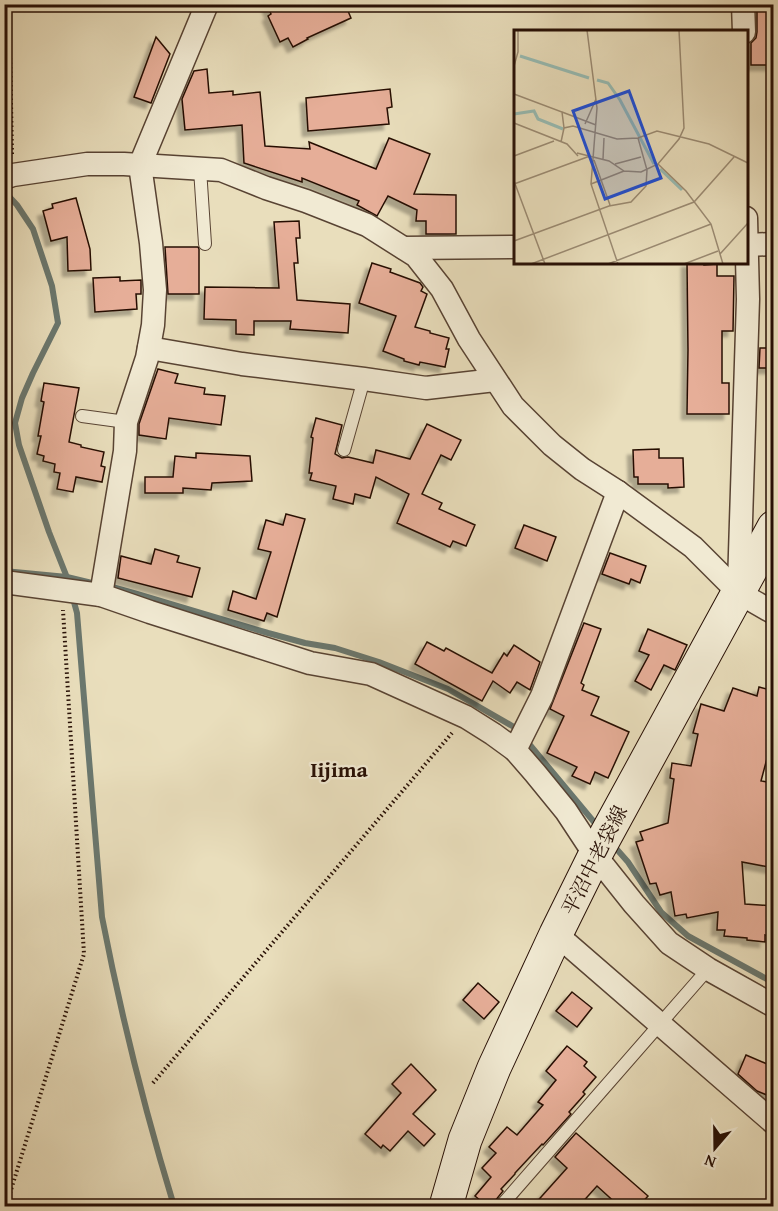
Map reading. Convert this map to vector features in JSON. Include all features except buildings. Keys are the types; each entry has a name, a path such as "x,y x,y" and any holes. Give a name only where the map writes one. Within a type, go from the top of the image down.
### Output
{"main road":[{"name":"平沼中老袋線","path":"446,1206 465,1140 494,1068 556,934 595,855 774,527"}],"street":[{"path":"101,595 125,451 126,422 153,324 155,290 152,243 140,165 207,4"},
{"path":"743,4 744,30"},
{"path":"9,177 87,164 220,171 367,225 416,256 442,289 469,339 513,406 552,445 582,469 618,492 693,547 739,593 774,614"},
{"path":"748,246 774,244"},
{"path":"404,248 514,247"},
{"path":"739,593 747,264"},
{"path":"148,348 242,364 426,388 495,380"},
{"path":"515,750 542,696 618,492"},
{"path":"4,582 101,595 310,663 371,674 465,717 515,750 566,811 595,855 634,904 669,943 708,969 774,1006"},
{"path":"739,593 774,592"},
{"path":"556,934 774,1123"}],"lane":[{"path":"201,169 205,244"},
{"path":"344,450 364,379"},
{"path":"82,416 126,422"},
{"path":"501,1206 708,969"}],"path":[{"path":"9,4 9,177"},
{"path":"6,1206 84,954 62,591"},
{"path":"153,1083 465,717"}],"waterway":[{"path":"4,191 17,205 33,229 52,286 58,323 22,398 15,423 19,445 70,585"},
{"path":"4,571 67,577 96,584"},
{"path":"112,587 268,633 335,648 379,662 448,689 518,731"},
{"path":"72,595 77,613 102,917 134,1063 174,1206"},
{"path":"525,739 599,828"},
{"path":"613,845 628,862 661,912 688,936 774,983"}],"district":[{"name":"Iijima","path":"339,769"}]}
